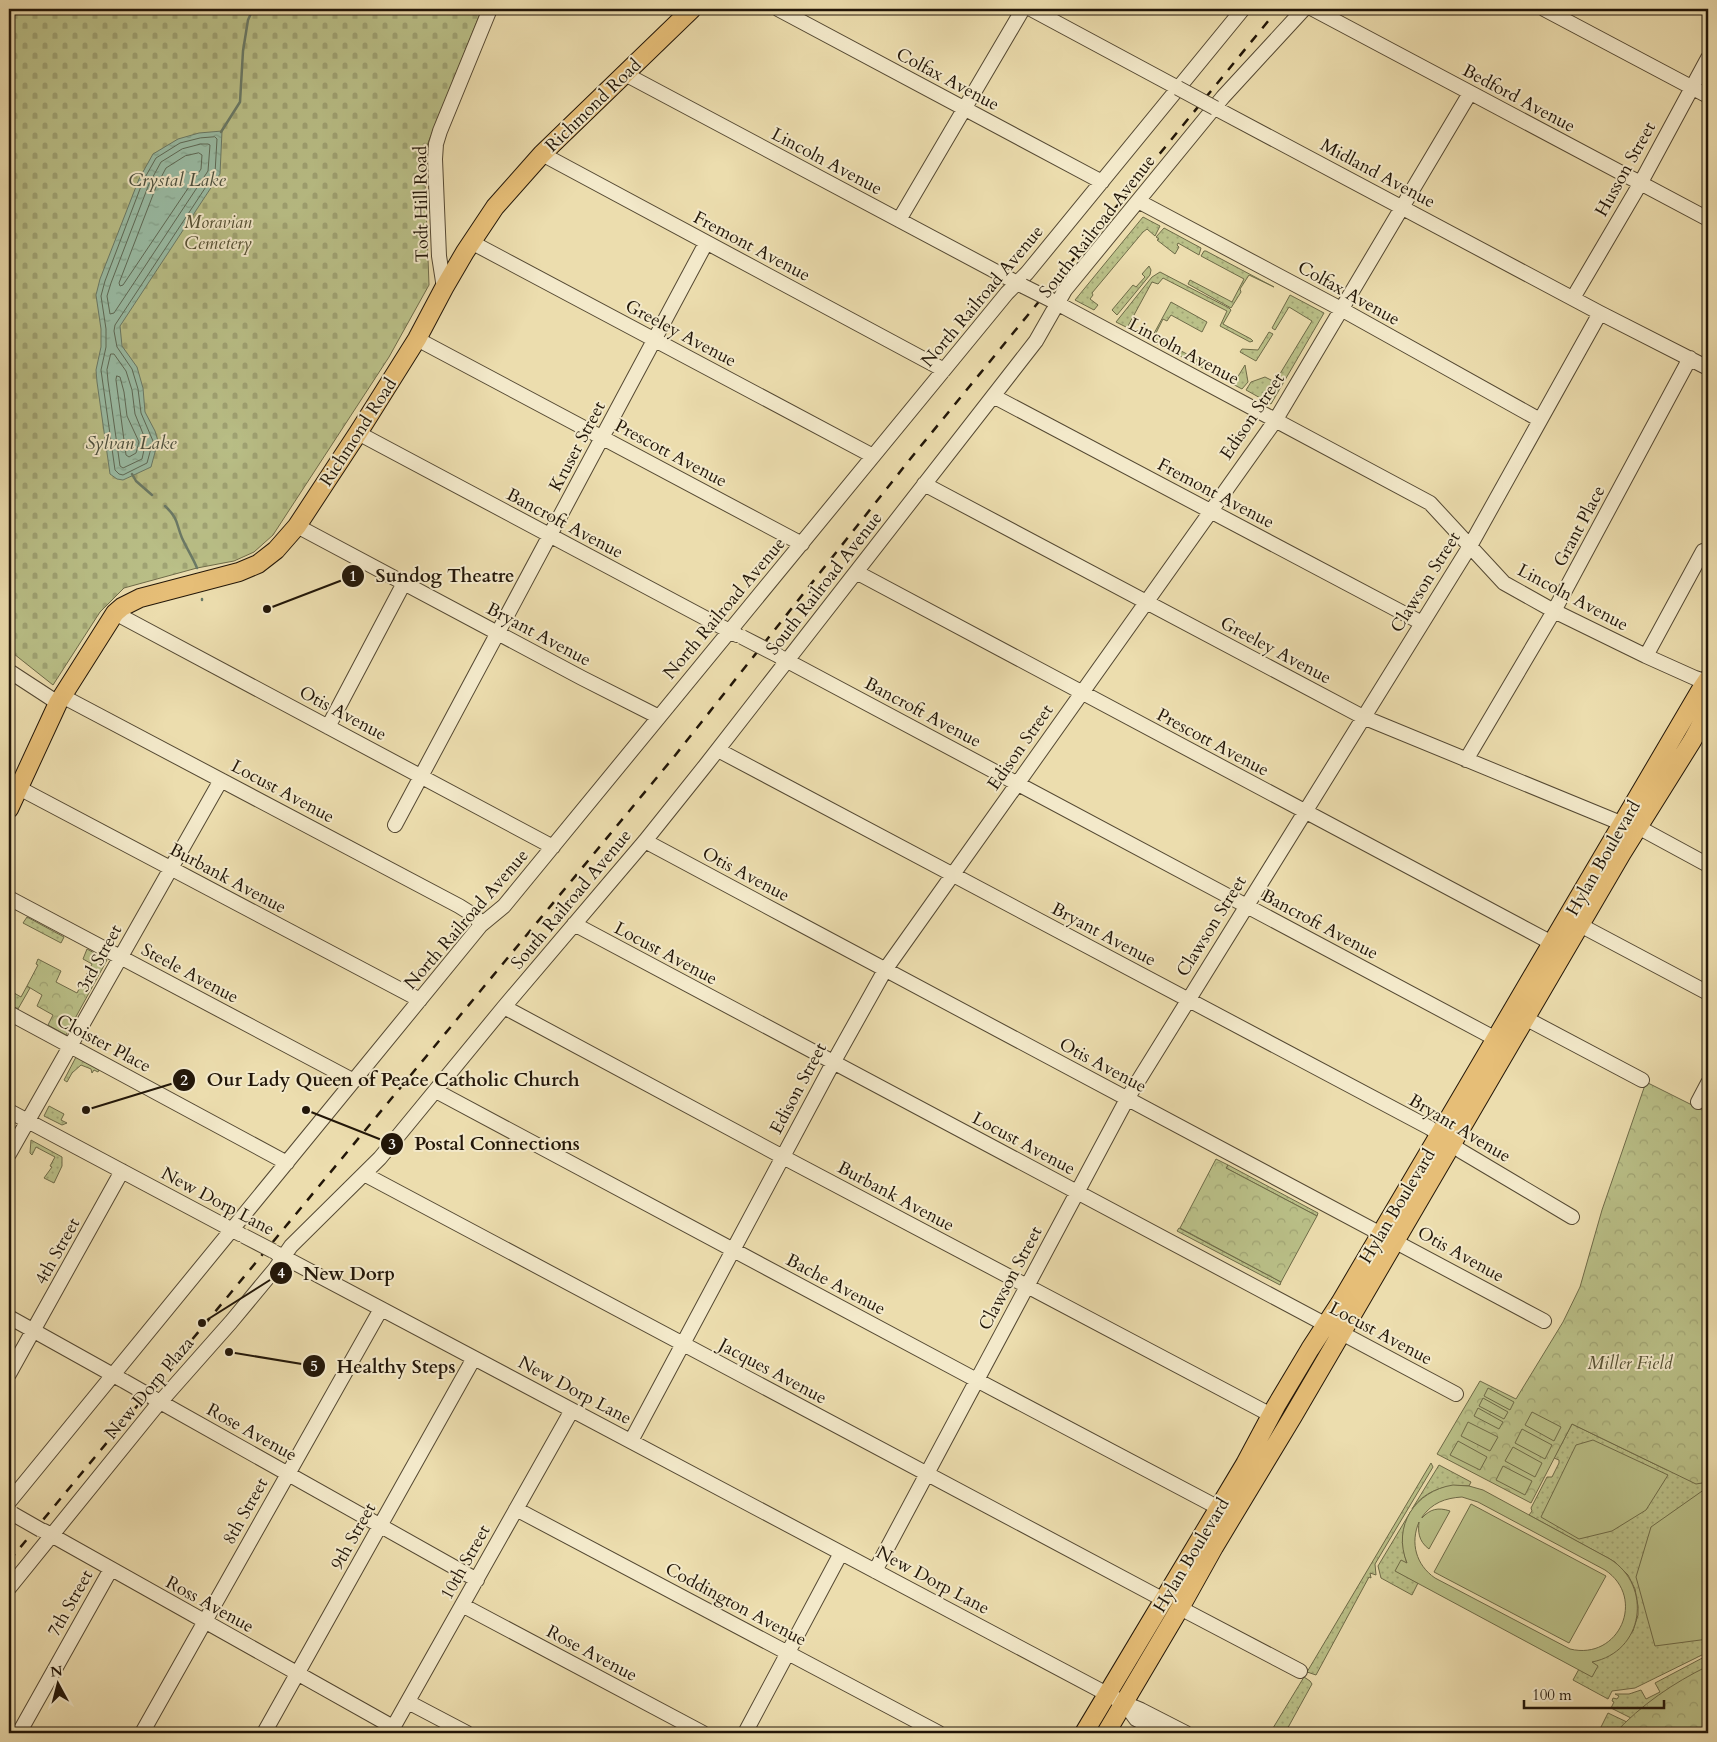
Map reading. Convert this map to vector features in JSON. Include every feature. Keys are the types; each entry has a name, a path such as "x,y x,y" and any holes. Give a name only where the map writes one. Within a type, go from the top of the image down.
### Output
{"main road":[{"name":"Richmond Road","path":"9,809 60,699 116,613 122,607 140,598 239,572 258,564 276,550 298,526 358,433 417,339 471,242 495,207 542,154 692,9"},
{"name":"Hylan Boulevard","path":"1106,1733 1287,1424 1334,1328 1479,1083 1525,1018 1580,925 1707,681"},
{"name":"Hylan Boulevard","path":"1479,1083 1496,1039 1552,943 1630,826 1692,741 1708,712"},
{"name":"Hylan Boulevard","path":"1084,1733 1245,1464 1271,1415 1334,1328"},
{"path":"1271,1415 1287,1424"}],"street":[{"name":"Todt Hill Road","path":"444,288 439,256 436,144 490,9"},
{"name":"Colfax Avenue","path":"778,9 1102,182"},
{"path":"899,220 1023,9"},
{"name":"Midland Avenue","path":"1031,9 1600,313 1708,368"},
{"name":"North Railroad Avenue","path":"238,1233 287,1163 480,925 504,906 659,718 736,634 802,544 944,370 1020,284 1027,272 1243,9"},
{"name":"South Railroad Avenue","path":"364,1174 380,1158 436,1091 718,750 783,658 856,572 1036,341 1054,302 1215,108 1304,9"},
{"name":"Bedford Avenue","path":"1313,9 1708,219"},
{"path":"1544,9 1708,96"},
{"name":"Husson Street","path":"1573,298 1640,184 1708,58"},
{"name":"Lincoln Avenue","path":"625,74 1430,503 1504,583 1554,611 1646,656 1695,678 1707,681"},
{"name":"Edison Street","path":"631,1441 833,1062 885,970 1275,421 1470,93"},
{"name":"Fremont Avenue","path":"542,154 944,370"},
{"name":"Colfax Avenue","path":"1138,201 1340,309 1540,420"},
{"name":"Greeley Avenue","path":"471,242 874,456"},
{"name":"Kruser Street","path":"395,825 706,243"},
{"name":"Clawson Street","path":"875,1570 1127,1099 1470,546 1600,313"},
{"name":"Prescott Avenue","path":"417,339 802,544"},
{"name":"Grant Place","path":"1466,760 1554,611 1690,358"},
{"name":"Fremont Avenue","path":"993,396 1422,623"},
{"name":"Bancroft Avenue","path":"358,433 1496,1039"},
{"name":"Greeley Avenue","path":"924,484 1363,718 1630,826 1708,865"},
{"name":"Bryant Avenue","path":"298,526 659,718"},
{"path":"1646,656 1703,551"},
{"name":"Prescott Avenue","path":"856,572 1552,943"},
{"path":"328,726 404,583"},
{"name":"Otis Avenue","path":"116,613 553,847"},
{"name":"Locust Avenue","path":"9,671 60,699 221,780 459,906 475,916 480,925"},
{"name":"Bryant Avenue","path":"718,750 1446,1139 1461,1151 1572,1217"},
{"name":"3rd Street","path":"9,1154 221,780"},
{"name":"Burbank Avenue","path":"19,788 420,1000"},
{"name":"Otis Avenue","path":"644,841 1127,1099 1389,1236 1544,1321"},
{"name":"Steele Avenue","path":"9,898 354,1081"},
{"name":"Locust Avenue","path":"574,924 1456,1394"},
{"path":"1580,925 1708,994"},
{"name":"Burbank Avenue","path":"504,1007 782,1157 1271,1415"},
{"name":"Cloister Place","path":"9,1013 287,1163"},
{"path":"1525,1018 1642,1080"},
{"path":"1698,1102 1708,1083"},
{"name":"Bache Avenue","path":"436,1091 1219,1508"},
{"name":"New Dorp Lane","path":"9,1111 1124,1703 1186,1733"},
{"name":"4th Street","path":"9,1374 122,1171"},
{"name":"New Dorp Plaza","path":"9,1588 46,1533 156,1399 231,1322 278,1254 291,1246 364,1174"},
{"name":"Jacques Avenue","path":"364,1174 1164,1600"},
{"name":"New Dorp Plaza","path":"10,1509 238,1233"},
{"name":"8th Street","path":"142,1733 381,1308"},
{"name":"Rose Avenue","path":"9,1317 477,1580"},
{"name":"9th Street","path":"264,1733 474,1358"},
{"name":"10th Street","path":"391,1730 572,1410"},
{"name":"Coddington Avenue","path":"516,1508 938,1733"},
{"name":"Ross Avenue","path":"10,1509 46,1533 297,1674 391,1730"},
{"path":"745,1733 841,1553"},
{"name":"7th Street","path":"19,1733 111,1570"},
{"name":"Rose Avenue","path":"462,1605 703,1733"},
{"path":"1180,1608 1300,1671"},
{"path":"408,1702 467,1733"},
{"name":"New Dorp Lane","path":"1124,1703 1136,1718 1164,1733"}],"green space":[{"name":"Moravian Cemetery","path":"9,9 482,9 424,153 429,285 389,357 273,535 254,552 234,561 197,568 124,588 100,612 53,685 9,650"},
{"path":"1143,217 1160,226 1155,236 1147,229 1143,232 1092,293 1093,295 1090,299 1098,305 1094,310 1075,300"},
{"path":"1164,228 1201,248 1199,255 1178,243 1179,247 1175,254 1157,240 1159,239 1156,237"},
{"path":"1204,251 1274,287 1249,275 1231,308 1188,284 1190,280 1232,302 1244,279 1201,256"},
{"path":"1149,266 1151,270 1150,275 1117,315 1112,310 1133,285 1136,287 1145,277 1142,274"},
{"path":"1160,272 1229,308 1231,310 1223,324 1253,341 1250,342 1220,326 1227,311 1163,278 1158,284 1152,282 1128,326 1136,332 1116,322 1152,277"},
{"path":"1290,295 1324,313 1271,404 1246,390 1251,382 1265,377 1275,382 1312,321 1289,307 1275,330 1272,328"},
{"path":"1171,302 1207,322 1202,332 1171,315 1167,321 1163,319 1152,341 1142,336 1151,339"},
{"path":"1269,332 1273,334 1256,361 1240,352 1242,349 1258,350"},
{"path":"1157,336 1162,338 1161,340 1231,378 1232,376 1237,378 1245,365 1248,382 1242,389 1154,342"},
{"path":"27,917 64,937 61,943 23,923"},
{"path":"87,949 107,960 66,1035 48,1025 53,1015 37,1006 42,995 27,986 38,965 36,964 38,959 61,971 56,982 77,993 92,964 83,959"},
{"path":"27,986 30,988 18,1009 9,1004 9,990 21,997"},
{"path":"76,1057 99,1070 98,1072 94,1070 92,1073 91,1069 81,1065 72,1073 67,1082 64,1080"},
{"name":"Miller Field","path":"1646,1082 1708,1113 1708,1482 1696,1484 1572,1424 1531,1503 1437,1454 1480,1381 1516,1399 1563,1322 1580,1287 1602,1210"},
{"path":"49,1106 64,1114 61,1120 67,1123 62,1125 44,1116"},
{"path":"31,1140 62,1157 62,1166 54,1183 44,1178 52,1167 50,1166 55,1157 36,1147 32,1155 30,1153"},
{"path":"1216,1159 1228,1165 1226,1168 1317,1216 1281,1282 1180,1228"},
{"path":"1228,1165 1318,1213 1317,1216 1226,1168"},
{"path":"1179,1228 1281,1282 1280,1285 1177,1231"},
{"path":"1488,1388 1514,1402 1510,1410 1484,1396"},
{"path":"1483,1398 1508,1412 1504,1419 1479,1406"},
{"path":"1478,1408 1503,1422 1499,1429 1474,1416"},
{"path":"1532,1412 1561,1427 1554,1441 1525,1425"},
{"path":"1468,1422 1498,1437 1490,1451 1461,1436"},
{"path":"1572,1424 1667,1470 1708,1435 1708,1652 1635,1688 1612,1691 1608,1699 1573,1680 1579,1669 1592,1676 1591,1662 1612,1654 1633,1631 1638,1615 1635,1589 1628,1575 1615,1562 1529,1515 1547,1477 1552,1477 1559,1463 1559,1460 1554,1458"},
{"path":"1522,1429 1552,1445 1545,1459 1515,1443"},
{"path":"1593,1440 1668,1475 1646,1510 1612,1531 1579,1539 1541,1517 1576,1445"},
{"path":"1458,1441 1487,1457 1480,1470 1450,1455"},
{"path":"1513,1447 1542,1463 1535,1477 1505,1461"},
{"path":"1431,1463 1433,1467 1375,1564 1376,1575 1370,1573 1371,1578 1369,1577 1316,1675 1307,1672"},
{"path":"1439,1465 1471,1482 1469,1486 1445,1487 1437,1490 1423,1497 1412,1509"},
{"path":"1503,1466 1532,1481 1525,1495 1496,1480"},
{"path":"1453,1485 1469,1486 1483,1490 1610,1559 1624,1571 1633,1585 1637,1601 1637,1617 1632,1632 1623,1645 1609,1656 1592,1662 1598,1666 1592,1677 1395,1571 1401,1560 1407,1563 1403,1549 1403,1536 1410,1512 1428,1495","holes":["1462,1497 1478,1502 1605,1570 1618,1582 1624,1596 1625,1610 1622,1625 1614,1637 1602,1646 1587,1650 1570,1649 1428,1573 1416,1553 1416,1530 1419,1522 1421,1539 1429,1549 1450,1511 1435,1510 1422,1517 1439,1502 1450,1499"]},
{"path":"1705,1489 1708,1489 1708,1639 1655,1646 1636,1577 1651,1527"},
{"path":"1471,1504 1606,1576 1569,1643 1434,1572"},
{"path":"1411,1511 1405,1524 1403,1537 1407,1564 1396,1571 1418,1583 1412,1595 1381,1578 1378,1566"},
{"path":"1708,1655 1708,1672 1631,1718 1611,1708 1614,1702 1612,1701 1613,1698 1617,1699 1619,1696 1615,1694 1629,1694 1641,1690 1646,1699 1660,1692 1655,1683"},
{"path":"1708,1666 1708,1733 1615,1733 1658,1695"},
{"path":"1304,1677 1312,1684 1285,1733 1270,1733"},
{"path":"1608,1713 1629,1723 1629,1733 1598,1733"}],"water":[{"name":"Crystal Lake","path":"222,131 220,174 120,326 122,346 137,367 143,388 145,412 158,441 151,467 123,480 117,479 110,474 97,382 96,370 101,347 101,329 96,295 100,279 139,179 153,154 178,139 199,133"}],"waterway":[{"path":"221,132 240,102 243,51 248,20 253,9"},
{"path":"132,474 136,481 152,495"},
{"path":"165,506 175,518 182,538 197,568"}],"railway":[{"path":"9,1561 673,758 911,458 1278,9"}],"place":[{"name":"Sundog Theatre","path":"267,609"},
{"name":"Our Lady Queen of Peace Catholic Church","path":"86,1110"},
{"name":"Postal Connections","path":"306,1110"},
{"name":"New Dorp","path":"202,1323"},
{"name":"Healthy Steps","path":"229,1352"}],"water label":[{"name":"Sylvan Lake","path":"131,442"}]}
